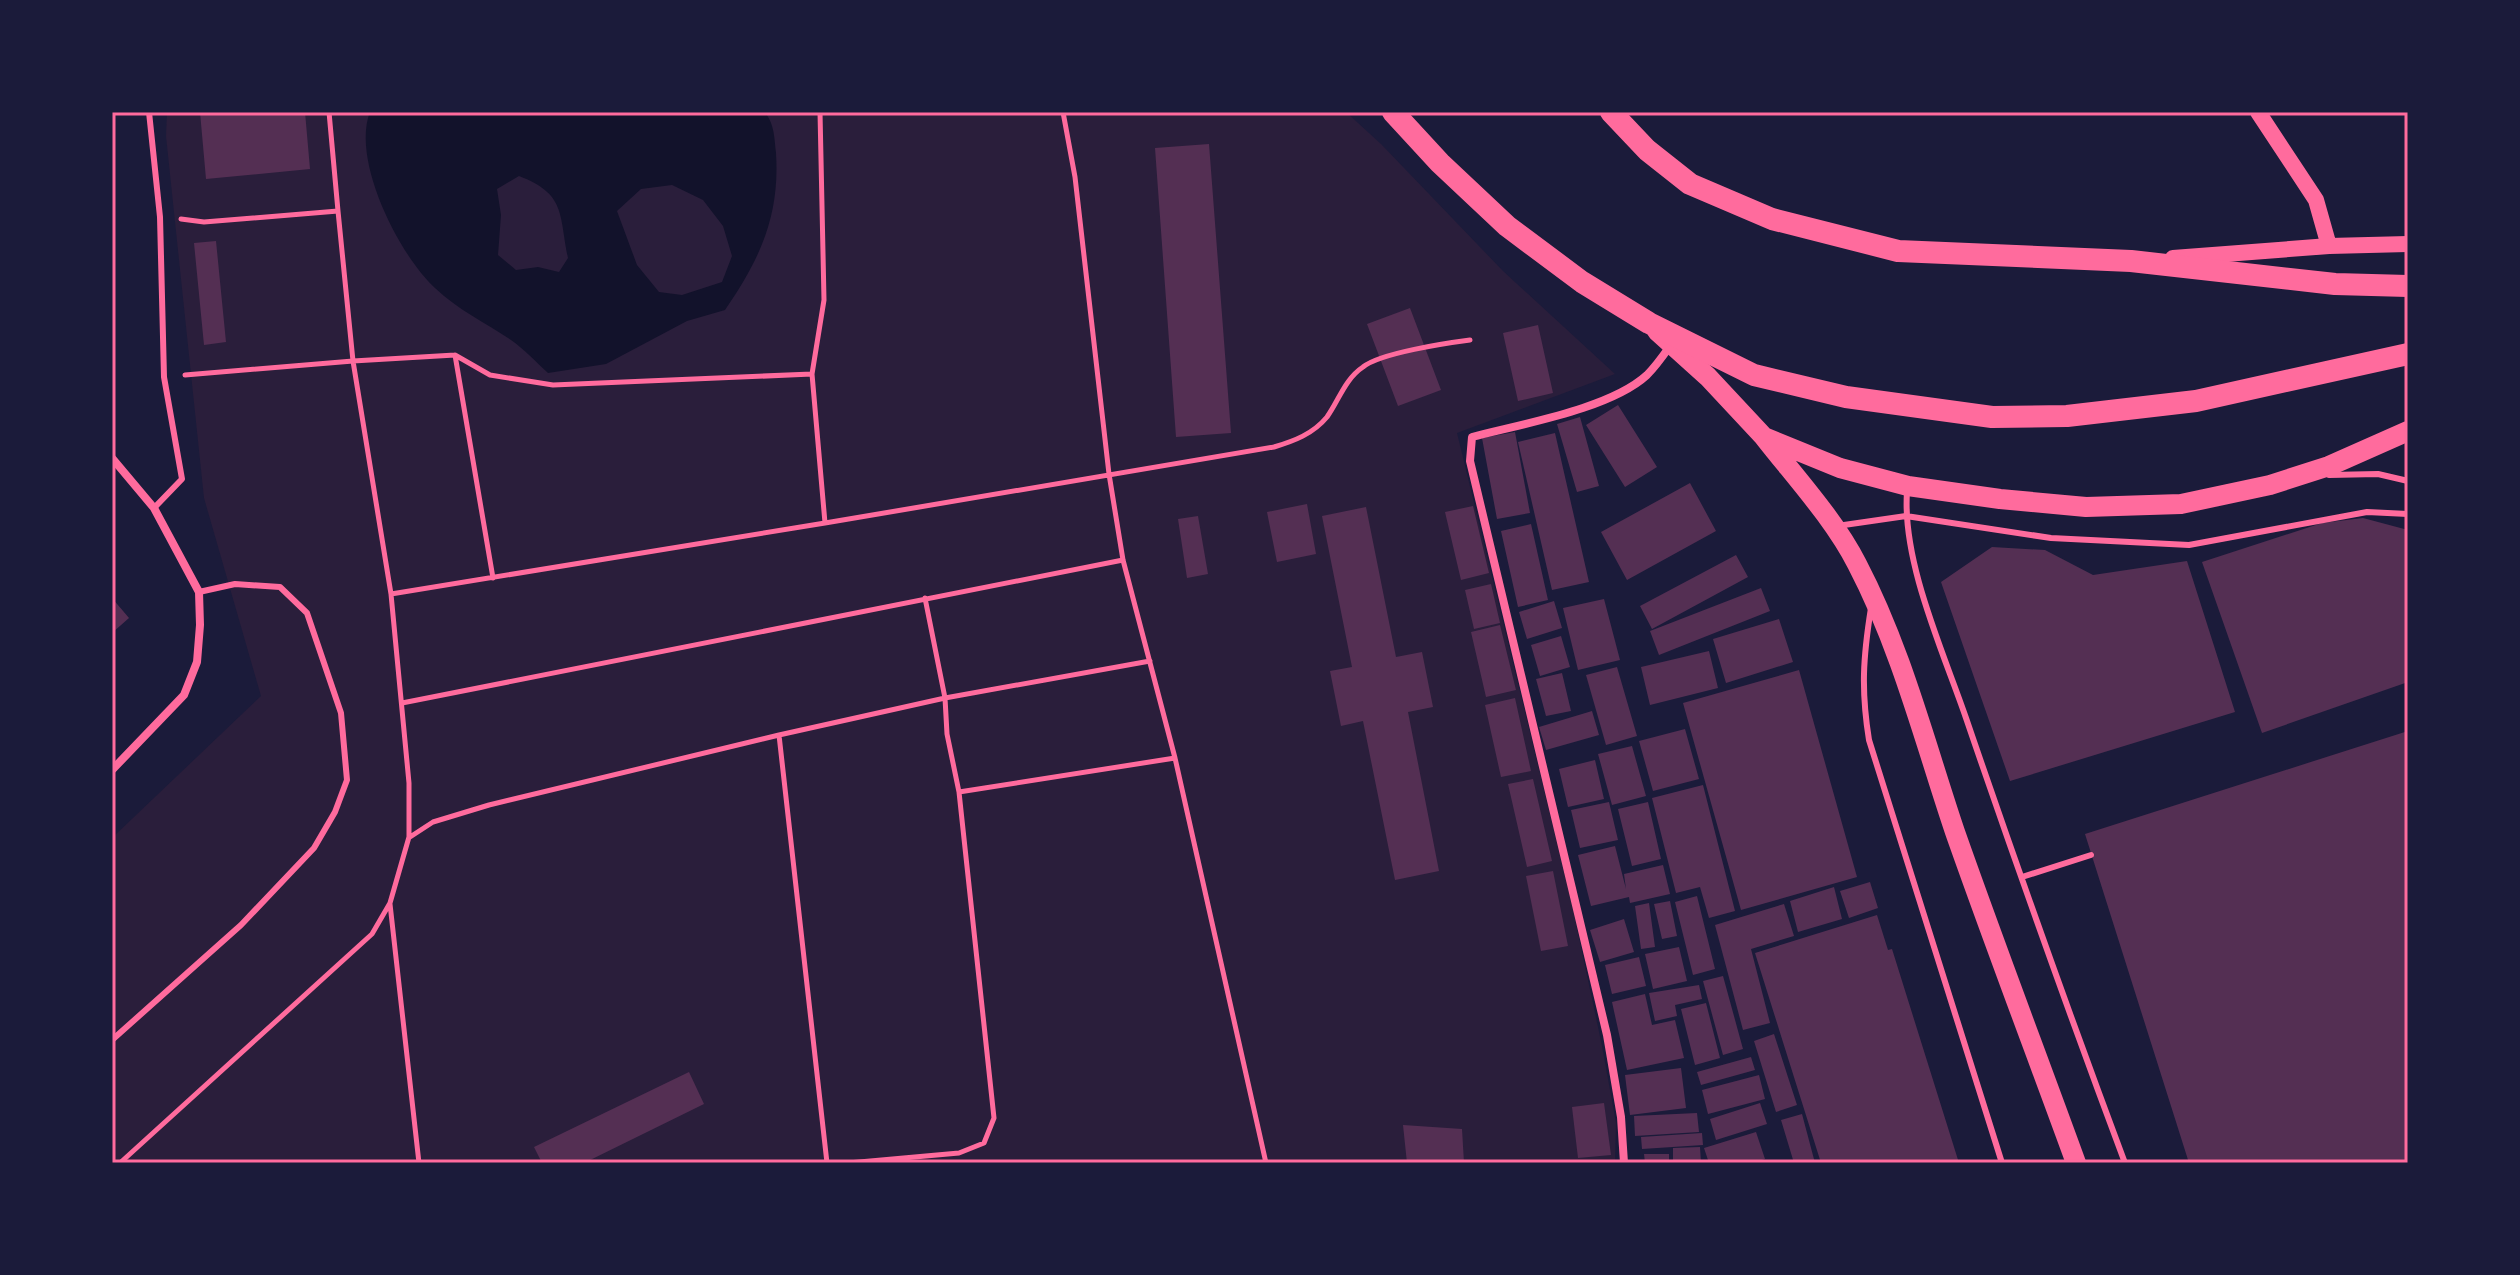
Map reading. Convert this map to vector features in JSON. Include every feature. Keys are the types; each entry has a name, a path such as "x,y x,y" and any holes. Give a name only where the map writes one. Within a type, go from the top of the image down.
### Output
{"highway":[{"path":"1393,112 1440,163 1507,226 1582,282 1649,323 1754,375 1846,397 1992,417 2067,416 2196,401 2408,354"},
{"path":"1611,112 1647,150 1690,184 1772,219 1898,251 2131,261 2335,284 2408,286"}],"main road":[{"path":"2258,112 2316,200 2329,246"},
{"path":"2131,261 2329,246 2408,244"},
{"path":"1649,323 1708,377 1764,437 1856,561 1897,658 1956,835 2076,1163"},
{"path":"1764,437 1840,468 1908,486 2000,499 2101,506 2181,504 2270,485 2329,466 2408,431"}],"street":[{"path":"1624,1163 1621,1117 1607,1035 1470,461 1472,437 1583,408 1619,392 1646,376 1672,344"},
{"path":"112,458 154,508 199,592 197,662 184,695 112,770"}],"lane":[{"path":"149,112 160,217 164,377 182,479 154,508"},
{"path":"2299,476 2378,474 2408,481"},
{"path":"1908,486 1906,516 1909,540 1928,608 2125,1163"},
{"path":"1833,527 1906,516 2051,538 2189,545 2367,512 2408,514"},
{"path":"112,1040 241,925 314,848 335,812 347,780 341,713 307,613 280,587 235,584 199,592"},
{"path":"1873,597 1863,661 1863,702 1869,740 2002,1163"},
{"path":"2022,877 2091,855"}],"path":[{"path":"329,112 353,361"},
{"path":"820,112 824,300 812,374 825,523"},
{"path":"1063,112 1075,177 1109,474 1123,560 1175,758 1266,1163"},
{"path":"160,217 204,222 338,211"},
{"path":"391,594 1274,447 1301,439 1325,419 1348,382 1364,365 1431,345 1470,340"},
{"path":"164,377 455,355 490,375 553,385 812,374"},
{"path":"455,355 493,578"},
{"path":"402,703 1123,560"},
{"path":"848,1163 959,1153 984,1143 994,1118 959,792 947,734 945,698 925,598"},
{"path":"409,837 433,822 489,805 779,735 945,698 1150,661"},
{"path":"779,735 827,1163"},
{"path":"959,792 1175,758"},
{"path":"390,903 419,1163"}],"shaded area":[{"path":"167,112 1346,112 1381,144 1503,271 1615,374 1457,433 1572,905 1616,1123 1615,1163 112,1163 112,838 261,696 204,498 166,136"},
{"path":"370,112 765,112 771,122 776,153 775,197 758,255 725,310 687,321 606,364 548,373 516,344 444,296 421,273 382,206 367,155 366,132","holes":["519,176 545,190 558,207 568,258 559,272 538,267 516,270 498,255 501,215 497,189","672,185 703,200 723,226 732,256 722,282 682,295 659,292 637,265 617,211 641,189"]}],"building":[{"path":"200,112 305,112 310,169 206,179"},
{"path":"1209,144 1231,433 1176,437 1155,148"},
{"path":"216,241 226,342 204,345 194,243"},
{"path":"1410,308 1441,390 1398,406 1367,324"},
{"path":"1538,325 1553,393 1518,401 1503,333"},
{"path":"1618,405 1657,467 1625,487 1586,425"},
{"path":"1580,417 1599,486 1577,492 1557,424"},
{"path":"1515,432 1530,513 1497,519 1482,438"},
{"path":"1555,433 1589,582 1552,590 1518,442"},
{"path":"1690,483 1716,531 1627,580 1601,532"},
{"path":"1307,504 1316,554 1277,562 1267,512"},
{"path":"1473,506 1489,573 1461,580 1445,512"},
{"path":"1366,507 1396,657 1422,652 1433,707 1408,712 1439,871 1395,880 1363,721 1341,726 1330,671 1352,667 1322,516"},
{"path":"1198,516 1208,574 1187,578 1178,519"},
{"path":"2363,518 2408,530 2408,682 2262,733 2202,562 2322,523"},
{"path":"1531,524 1548,600 1518,607 1501,531"},
{"path":"1992,547 2045,550 2093,575 2187,561 2235,712 2010,781 1941,582"},
{"path":"1736,555 1748,577 1652,629 1640,606"},
{"path":"1491,584 1500,623 1474,629 1465,590"},
{"path":"1761,588 1770,611 1659,655 1650,631"},
{"path":"112,598 129,618 112,633"},
{"path":"1604,599 1620,660 1578,670 1563,608"},
{"path":"1554,601 1562,628 1527,639 1519,612"},
{"path":"1779,619 1793,662 1726,683 1713,639"},
{"path":"1500,625 1516,690 1486,697 1471,632"},
{"path":"1561,636 1570,667 1540,676 1531,645"},
{"path":"1709,651 1718,688 1650,705 1641,667"},
{"path":"1617,667 1637,736 1606,745 1586,675"},
{"path":"1799,670 1857,877 1741,910 1683,703"},
{"path":"1562,673 1571,711 1546,716 1536,679"},
{"path":"1515,698 1531,771 1501,777 1485,705"},
{"path":"1592,711 1599,735 1546,750 1539,727"},
{"path":"1685,729 1699,779 1653,791 1639,741"},
{"path":"2408,731 2408,1163 2189,1163 2085,834"},
{"path":"1632,746 1646,796 1612,805 1598,754"},
{"path":"1595,760 1604,799 1568,807 1559,769"},
{"path":"1533,779 1552,861 1527,867 1508,784"},
{"path":"1703,785 1735,911 1709,918 1700,887 1676,893 1652,798"},
{"path":"1609,802 1618,840 1580,848 1571,810"},
{"path":"1648,802 1661,859 1632,866 1618,809"},
{"path":"1615,846 1626,889 1624,874 1663,865 1670,894 1630,903 1629,897 1591,906 1578,855"},
{"path":"1553,871 1568,946 1541,951 1526,876"},
{"path":"1870,882 1878,908 1849,918 1840,891"},
{"path":"1834,887 1842,919 1798,932 1790,901"},
{"path":"1697,896 1715,969 1693,975 1675,902"},
{"path":"1670,901 1677,936 1662,939 1654,904"},
{"path":"1649,903 1655,947 1641,949 1635,906"},
{"path":"1784,904 1794,936 1751,949 1770,1023 1743,1030 1715,925"},
{"path":"1877,915 1888,950 1892,949 1959,1163 1821,1163 1755,953"},
{"path":"1624,919 1634,952 1600,962 1590,930"},
{"path":"1679,947 1687,981 1653,989 1645,954"},
{"path":"1639,957 1646,986 1612,994 1605,965"},
{"path":"1723,976 1743,1049 1723,1055 1703,981"},
{"path":"1699,985 1702,999 1675,1005 1677,1016 1655,1021 1649,993"},
{"path":"1645,994 1652,1025 1675,1020 1684,1058 1627,1070 1612,1002"},
{"path":"1706,1003 1720,1058 1695,1065 1681,1009"},
{"path":"1774,1034 1797,1105 1776,1112 1754,1041"},
{"path":"1751,1057 1755,1070 1701,1085 1697,1072"},
{"path":"1681,1068 1686,1108 1630,1115 1625,1075"},
{"path":"689,1072 704,1104 584,1163 542,1163 534,1147"},
{"path":"1759,1075 1765,1099 1708,1114 1702,1090"},
{"path":"1604,1103 1611,1155 1578,1158 1572,1107"},
{"path":"1760,1103 1767,1124 1716,1140 1710,1119"},
{"path":"1697,1113 1699,1132 1635,1136 1634,1116"},
{"path":"1802,1114 1815,1163 1794,1163 1781,1120"},
{"path":"1403,1125 1462,1129 1464,1163 1407,1163"},
{"path":"1756,1132 1765,1159 1753,1163 1709,1163 1704,1148"},
{"path":"1702,1133 1703,1145 1642,1149 1641,1137"},
{"path":"1700,1147 1701,1163 1673,1163 1673,1148"},
{"path":"1644,1154 1669,1154 1669,1163 1645,1163"}]}
